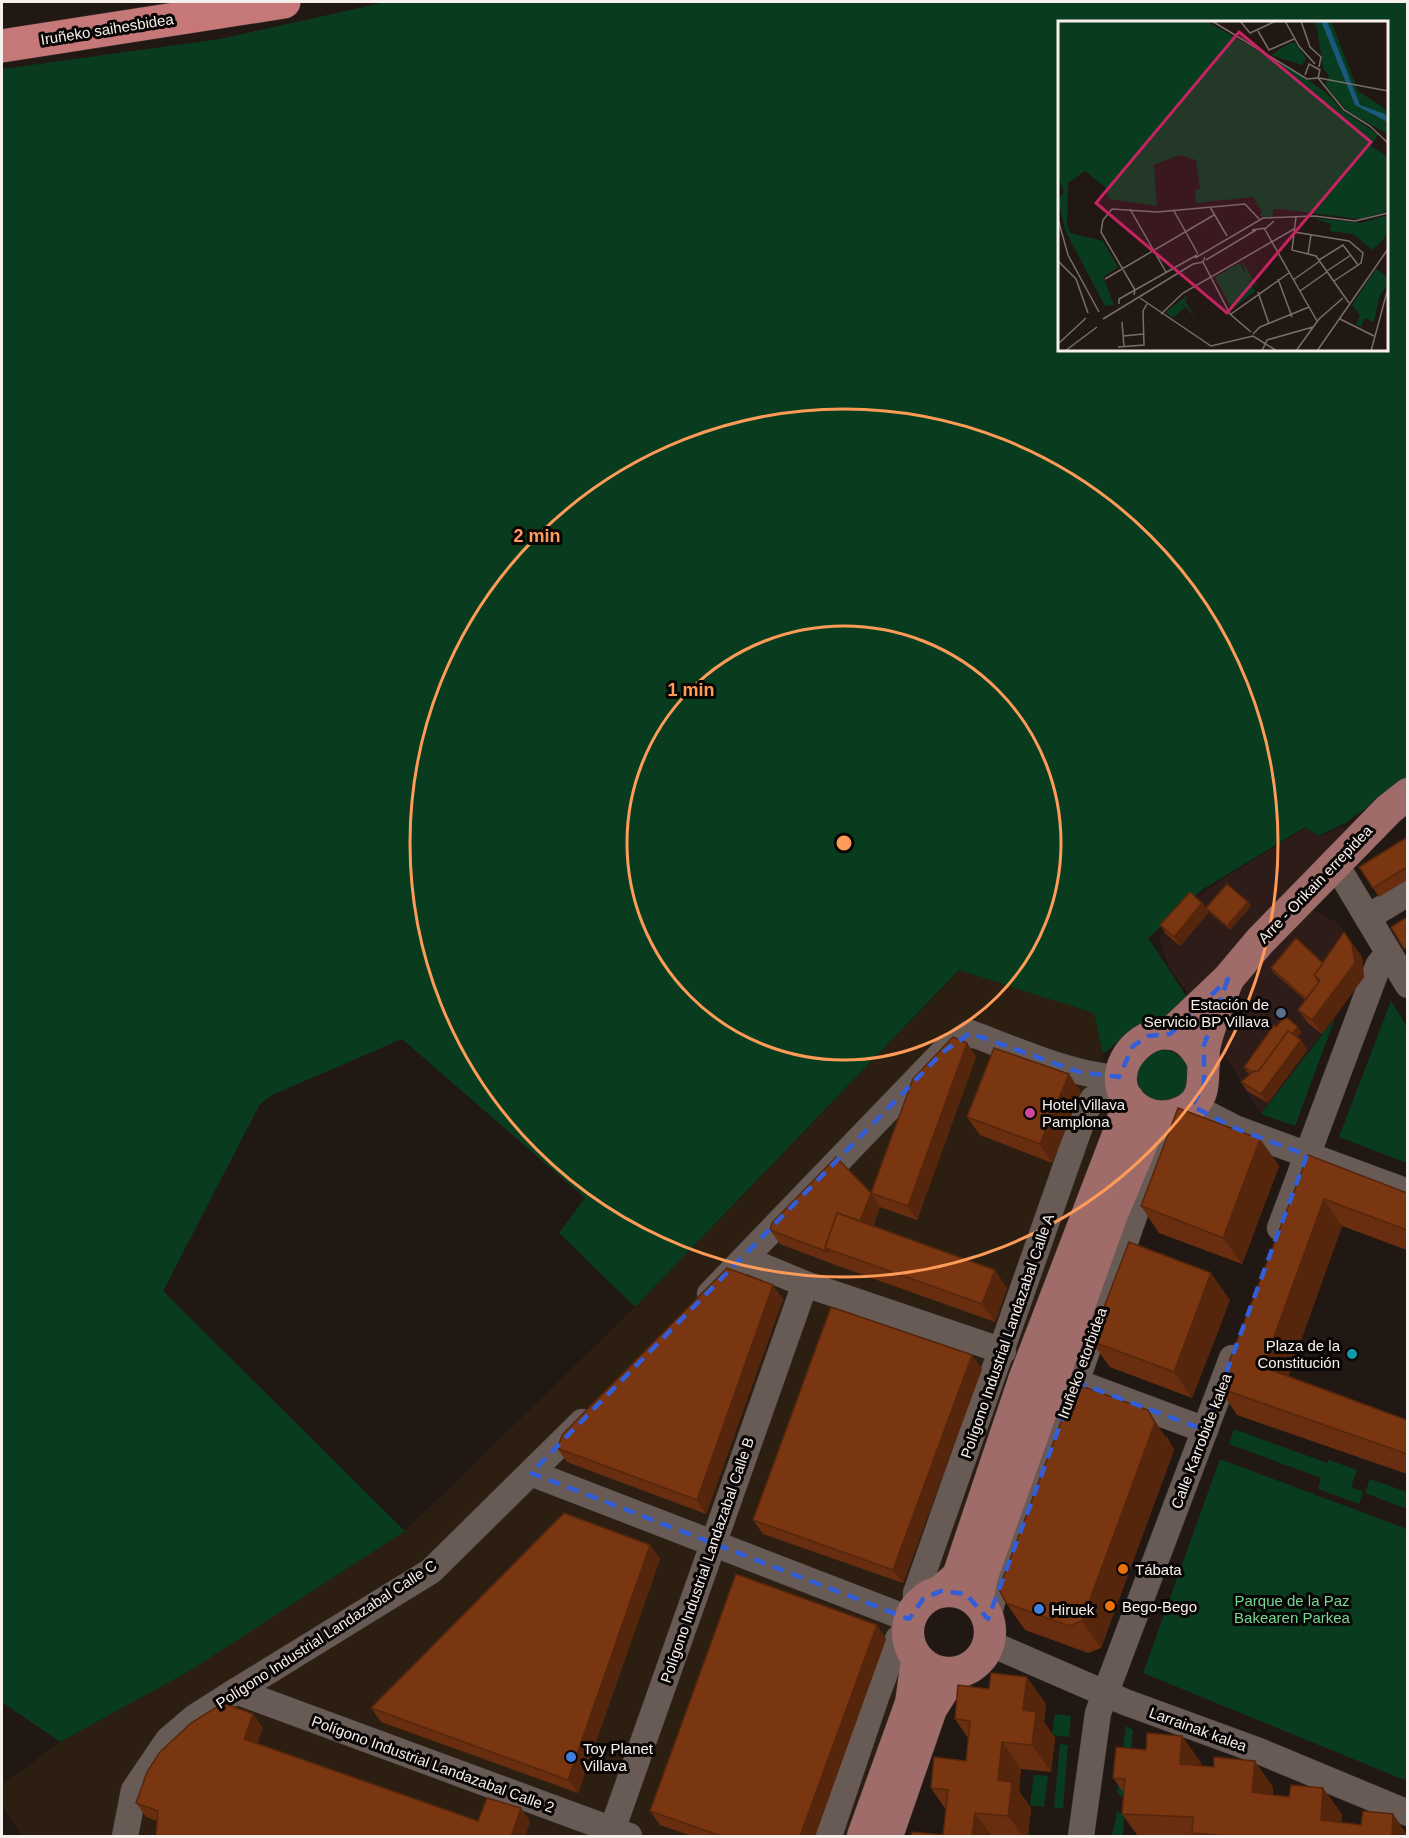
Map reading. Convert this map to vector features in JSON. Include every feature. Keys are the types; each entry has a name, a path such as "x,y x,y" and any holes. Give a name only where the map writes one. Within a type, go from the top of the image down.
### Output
{"highway":[{"name":"Iruñeko saihesbidea","path":"2,46 284,2"}],"main road":[{"name":"Arre - Orikain errepidea","path":"1228,979 1260,941 1335,863 1407,794"},
{"path":"1170,1034 1228,979"},
{"path":"1124,1086 1149,1115 1180,1111 1200,1096 1204,1045 1228,979"},
{"path":"959,1672 940,1673 918,1660 908,1640 918,1611 958,1576 1024,1380 1121,1126 1124,1059 1133,1046 1148,1036 1170,1034 1191,1044 1204,1068"},
{"name":"Iruñeko etorbidea","path":"985,1621 989,1554 1112,1214 1145,1136 1180,1111"},
{"path":"887,1836 931,1710 959,1672 977,1662 985,1621 954,1591 918,1611"},
{"path":"863,1836 911,1703 918,1660"}],"street":[{"path":"1335,863 1388,954 1405,977"},
{"path":"1368,917 1407,893"},
{"path":"1273,1247 1378,966 1388,954"},
{"path":"696,1308 943,1052 970,1034 1124,1086"},
{"path":"1204,1068 1215,1107 1237,1129"},
{"name":"Polígono Industrial Landazabal Calle A","path":"829,1836 876,1696 898,1639 918,1611 916,1593 1003,1351 1085,1112 1093,1099 1124,1086"},
{"path":"1180,1111 1237,1129 1407,1192"},
{"name":"Iruñeko etorbidea","path":"985,1621 1076,1382 1160,1142 1180,1111"},
{"path":"745,1259 805,1284 1003,1351"},
{"name":"Polígono Industrial Landazabal Calle B","path":"617,1834 713,1544 805,1284"},
{"name":"Calle Karrobide kalea","path":"1081,1836 1098,1713 1119,1663 1241,1334"},
{"path":"1076,1382 1205,1430"},
{"name":"Polígono Industrial Landazabal Calle C","path":"125,1836 134,1790 168,1740 195,1717 236,1690 431,1571 597,1407"},
{"path":"531,1473 713,1544 918,1611"},
{"name":"Larrainak kalea","path":"985,1621 1105,1692 1407,1813"},
{"path":"902,1836 943,1712 959,1672"},
{"name":"Polígono Industrial Landazabal Calle 2","path":"236,1690 617,1834"}],"highlighted area":[{"path":"1228,979 1204,1045 1204,1084 1192,1106 1237,1129 1307,1155 1205,1430 1076,1382 988,1619 966,1594 941,1591 923,1599 909,1619 531,1473 943,1052 970,1033 1079,1072 1119,1077 1133,1046 1148,1036 1170,1034"}],"shaded area":[{"path":"1342,827 1345,831 1289,889 1195,1003 1169,967 1159,937 1183,908 1221,880 1305,828 1318,837"},
{"name":"Estación de Servicio BP Villava","path":"1304,906 1338,923 1362,957 1364,977 1261,1114 1218,1045 1224,1008"},
{"path":"960,970 1094,1013 1116,1122 1019,1369 849,1836 23,1836 2,1807 2,1785 60,1742 191,1670 405,1531 635,1307"}],"green space":[{"path":"386,2 1407,2 1407,779 1345,823 1318,836 1305,827 1202,890 1148,938 1192,1005 1176,1015 1132,1030 1103,1054 1094,1013 959,970 635,1307 559,1233 585,1198 402,1039 272,1095 260,1104 163,1291 405,1531 191,1670 60,1742 2,1702 2,69 220,39"},
{"path":"1391,1001 1407,1027 1407,1163 1339,1137"},
{"path":"1335,1018 1295,1126 1261,1114"},
{"path":"1158,1050 1168,1050 1178,1054 1185,1061 1189,1076 1185,1091 1178,1098 1168,1102 1158,1102 1148,1098 1141,1091 1137,1081 1137,1071 1141,1061 1148,1054"},
{"path":"1234,1429 1327,1463 1329,1460 1357,1470 1351,1487 1363,1492 1359,1504 1318,1489 1321,1478 1229,1444"},
{"name":"Parque de la Paz Bakearen Parkea","path":"1220,1459 1407,1529 1407,1781 1143,1673"},
{"path":"1370,1479 1407,1492 1407,1509 1365,1493"},
{"path":"1055,1714 1071,1716 1069,1737 1052,1735"},
{"path":"1126,1726 1133,1730 1126,1793 1121,1797 1117,1792"},
{"path":"1060,1744 1068,1745 1063,1808 1054,1808"},
{"path":"1034,1775 1048,1776 1044,1807 1030,1805"},
{"path":"1117,1811 1124,1815 1123,1836 1112,1836"}],"building":[{"path":"1406,838 1407,867 1373,888 1359,867"},
{"path":"1227,884 1248,902 1227,926 1206,908"},
{"path":"1190,892 1202,903 1174,937 1160,925"},
{"path":"1407,917 1407,947 1404,949 1391,927"},
{"path":"1344,932 1352,944 1355,963 1312,1020 1298,1010 1320,980 1314,975"},
{"path":"1296,938 1323,963 1314,975 1319,982 1306,999 1271,968"},
{"path":"1285,1016 1298,1027 1292,1034 1288,1031 1258,1072 1252,1072 1244,1067 1274,1025 1276,1027"},
{"path":"1288,1031 1301,1040 1261,1094 1241,1082 1254,1071 1258,1072"},
{"path":"953,1037 967,1043 908,1206 871,1193 913,1079"},
{"path":"994,1048 1069,1074 1040,1144 967,1117"},
{"path":"1178,1108 1260,1139 1223,1238 1141,1206"},
{"path":"1308,1155 1407,1193 1407,1230 1324,1199 1263,1367 1407,1420 1407,1454 1219,1388"},
{"path":"836,1157 871,1193 860,1221 837,1213 825,1248 828,1252 770,1230 772,1223"},
{"path":"837,1213 995,1270 982,1304 825,1248"},
{"path":"1129,1242 1211,1273 1174,1372 1091,1341"},
{"path":"727,1268 773,1285 697,1500 557,1448 563,1434"},
{"path":"831,1307 972,1355 893,1570 753,1520"},
{"path":"1084,1387 1148,1410 1155,1423 1082,1621 1069,1626 1006,1603 999,1589 1072,1392"},
{"path":"564,1513 650,1545 568,1780 371,1708"},
{"path":"736,1574 877,1625 800,1836 721,1836 650,1811"},
{"path":"991,1673 1027,1677 1023,1710 1036,1712 1032,1745 1002,1742 998,1780 1012,1782 1008,1816 975,1813 972,1836 911,1836 912,1832 943,1835 948,1790 931,1788 934,1757 966,1761 970,1721 955,1719 958,1685 989,1689"},
{"path":"223,1703 253,1714 244,1739 478,1821 487,1798 521,1808 512,1834 518,1836 156,1836 158,1811 136,1803 147,1772 160,1752 191,1723"},
{"path":"1147,1733 1182,1736 1180,1764 1214,1767 1214,1757 1255,1761 1252,1792 1289,1797 1291,1785 1323,1788 1321,1820 1361,1825 1363,1811 1393,1814 1392,1836 1228,1836 1192,1833 1193,1817 1122,1814 1125,1779 1113,1778 1116,1747 1146,1750"}],"place":[{"name":"Estación de Servicio BP Villava","path":"1281,1013"},
{"name":"Hotel Villava Pamplona","path":"1030,1113"},
{"name":"Plaza de la Constitución","path":"1352,1354"},
{"name":"Tábata","path":"1123,1569"},
{"name":"Bego-Bego","path":"1110,1606"},
{"name":"Hiruek","path":"1039,1609"},
{"name":"Toy Planet Villava","path":"571,1757"}]}
